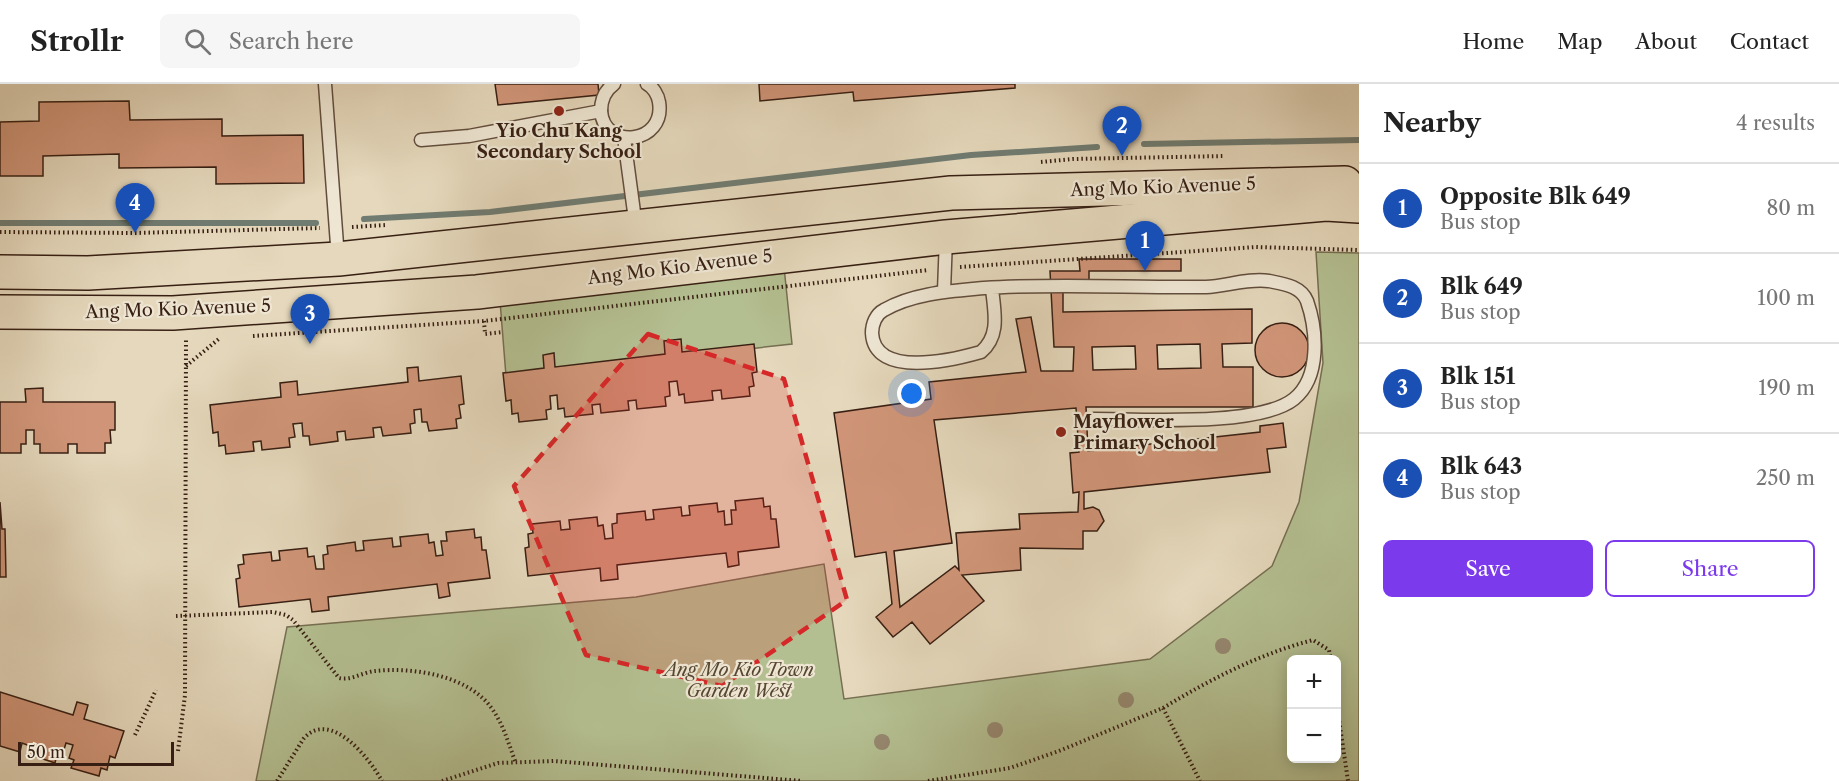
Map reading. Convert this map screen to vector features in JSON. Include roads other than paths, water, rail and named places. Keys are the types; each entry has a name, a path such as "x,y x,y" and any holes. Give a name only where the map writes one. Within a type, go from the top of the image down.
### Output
{"main road":[{"name":"Ang Mo Kio Avenue 5","path":"0,312 172,313 477,292 946,237 1214,200 1359,183"},
{"name":"Ang Mo Kio Avenue 5","path":"0,272 88,273 338,259 634,217 951,193 1359,206"}],"lane":[{"path":"326,84 338,259"},
{"path":"614,84 608,88 601,102 602,118 610,131 624,138 640,137 653,128 660,115 659,99 647,84"},
{"path":"421,140 470,136 601,111"},
{"path":"624,138 634,217"},
{"path":"944,291 946,237"},
{"path":"992,288 995,329 989,345 981,352 906,363 886,358 879,353 872,332 874,321 880,312 895,304 944,291 1018,285 1209,287 1266,281 1293,286 1304,295 1314,327 1313,366 1311,375 1295,398 1267,412 1218,418 1094,419"}],"waterway":[{"path":"1144,144 1359,140"},
{"path":"364,219 490,212 971,155 1097,147"},
{"path":"0,223 316,223"}],"place":[{"name":"Yio Chu Kang Secondary School","path":"559,111"},
{"name":"Blk 649","path":"1122,156"},
{"name":"Blk 643","path":"135,233"},
{"name":"Opposite Blk 649","path":"1145,271"},
{"name":"Blk 151","path":"310,344"},
{"name":"Mayflower Primary School","path":"1061,432"}],"park label":[{"name":"Ang Mo Kio Town Garden West","path":"739,680"}]}
